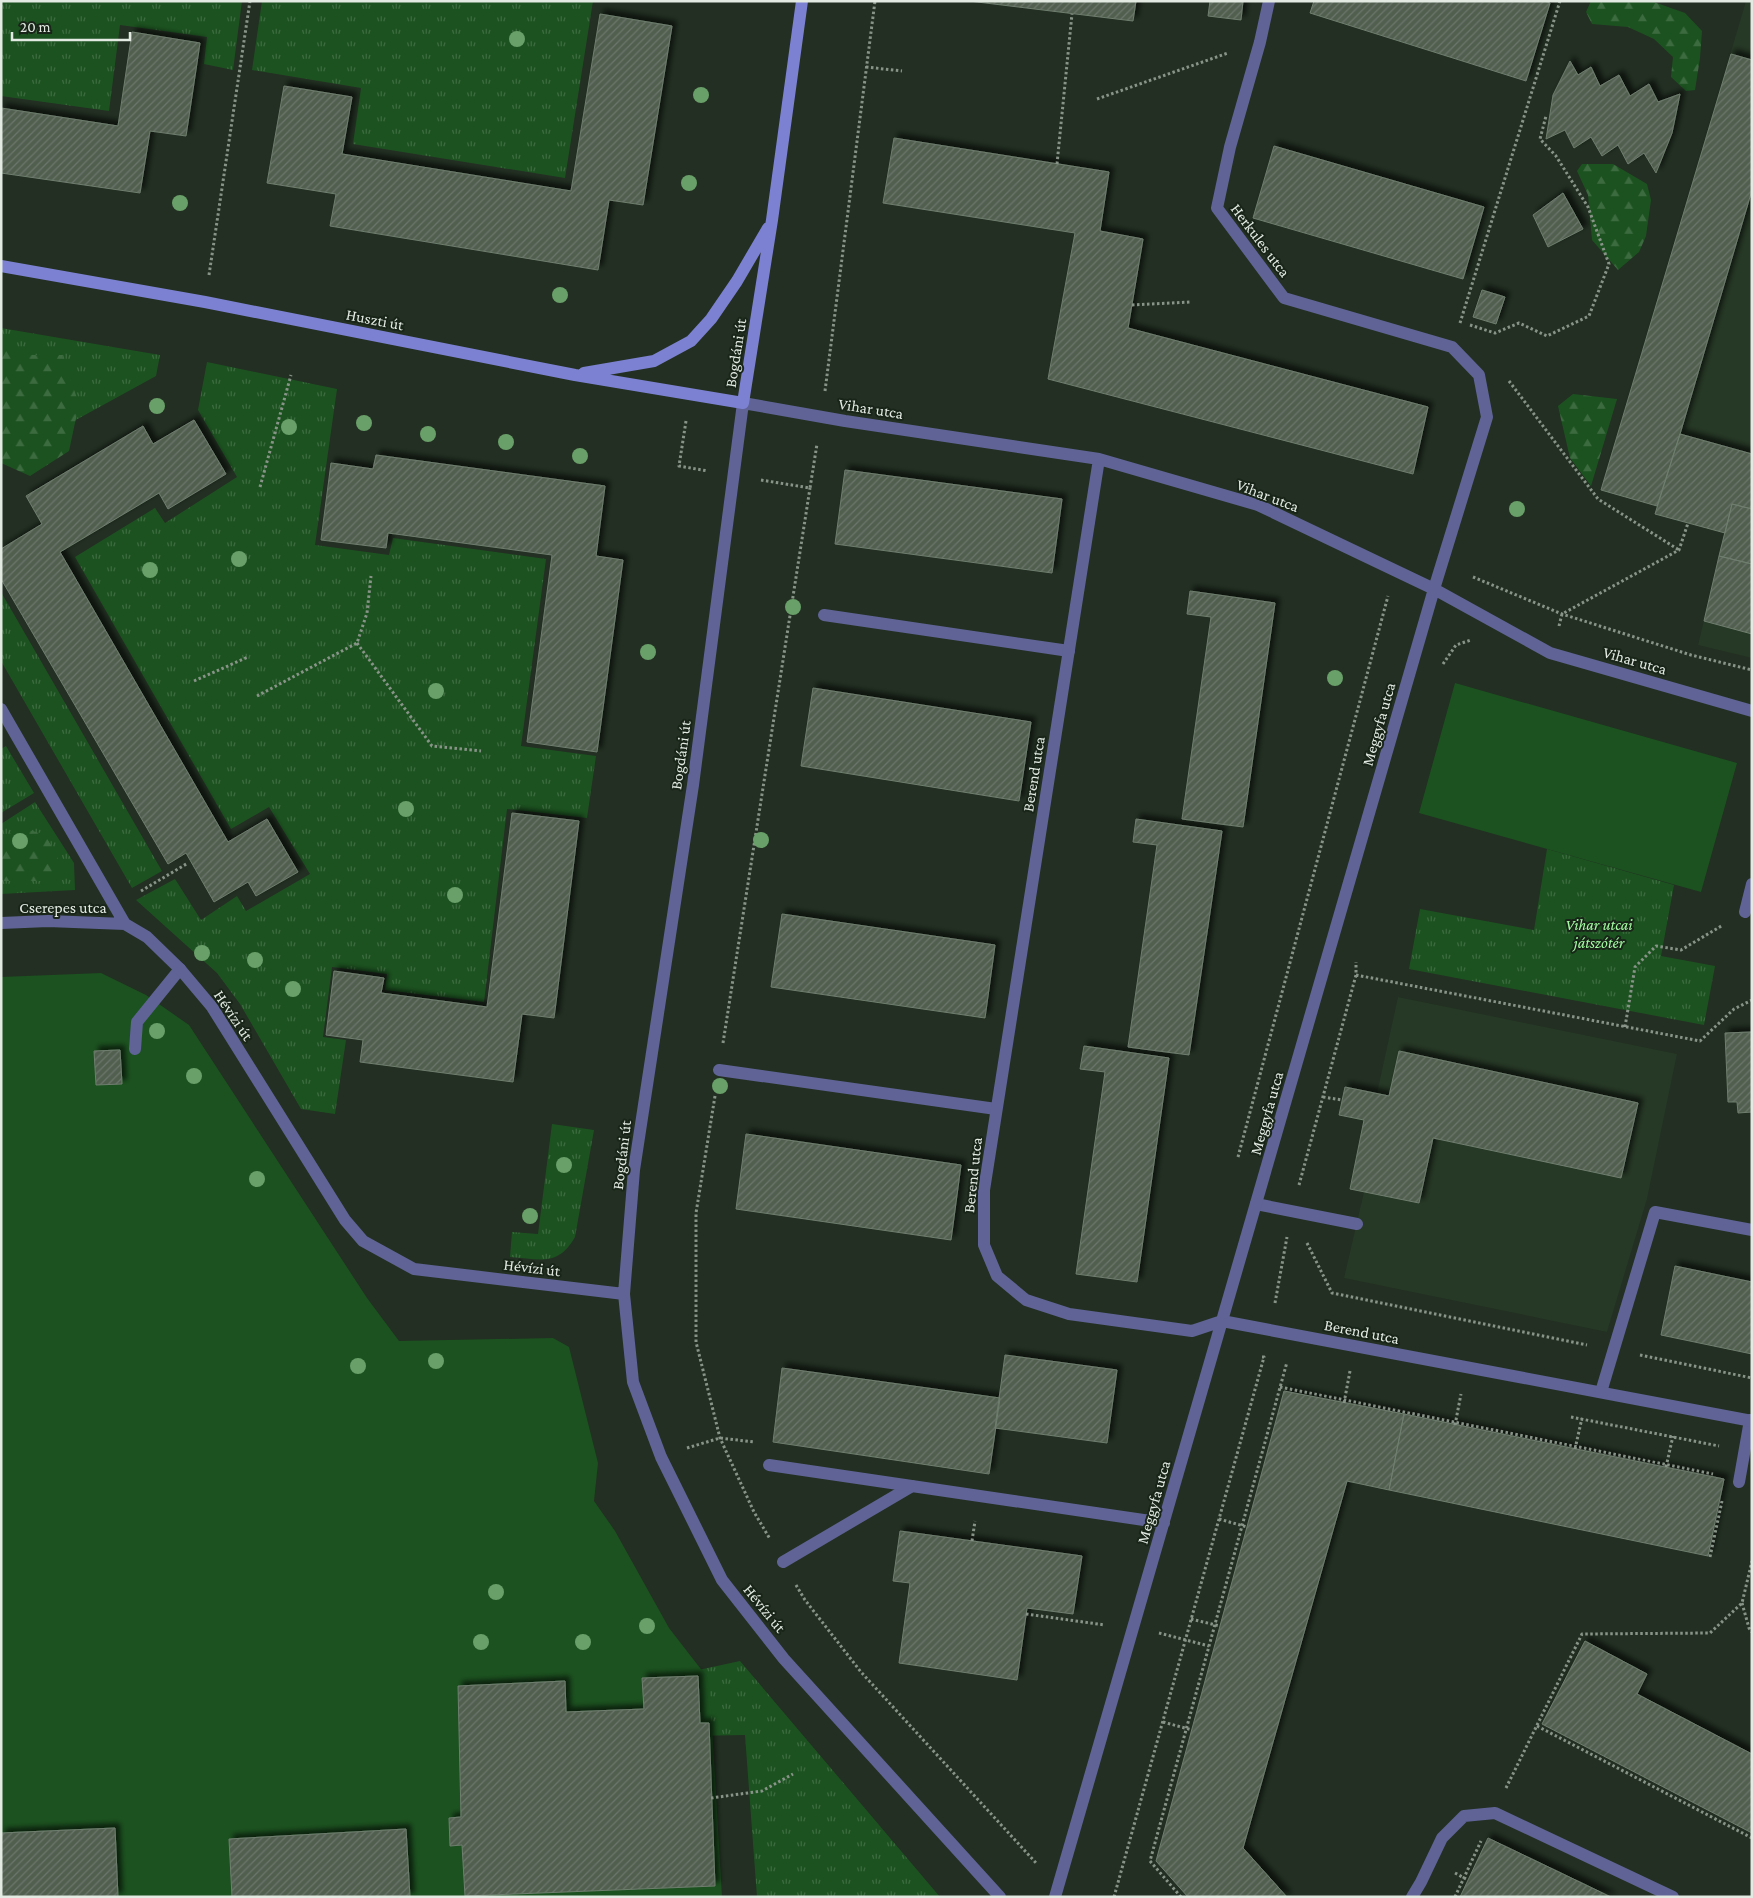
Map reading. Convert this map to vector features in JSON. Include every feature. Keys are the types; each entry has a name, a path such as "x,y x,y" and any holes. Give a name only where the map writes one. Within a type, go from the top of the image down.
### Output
{"street":[{"name":"Bogdáni út","path":"624,1294 634,1170 693,785 743,404 772,220 802,1"},
{"name":"Herkules utca","path":"1269,1 1260,42 1230,147 1217,208 1284,298 1452,347"},
{"name":"Bogdáni út","path":"574,375 654,361 691,341 711,319 737,281 772,220"},
{"name":"Huszti út","path":"1,266 205,302 574,375 743,404"},
{"name":"Meggyfa utca","path":"1057,1892 1434,589 1487,417 1479,374 1452,347"},
{"name":"Vihar utca","path":"743,404 1099,460 1258,505 1434,589 1550,653 1752,711"},
{"name":"Berend utca","path":"1099,460 984,1190 984,1245 997,1276 1026,1300 1070,1314 1192,1331 1222,1322 1751,1421"},
{"path":"824,615 1068,651"},
{"name":"Hévízi út","path":"1,709 125,924 147,937 180,969 212,1007 344,1220 363,1241 414,1269 624,1294 633,1382 661,1457 722,1580 784,1659 1000,1897"},
{"path":"1745,912 1752,884"},
{"name":"Cserepes utca","path":"1,923 125,924"},
{"path":"135,1049 137,1022 180,969"},
{"path":"719,1070 996,1109"},
{"path":"1256,1204 1356,1224"},
{"path":"1601,1392 1655,1212 1752,1230"},
{"path":"1739,1482 1751,1421"},
{"path":"770,1465 1164,1523"},
{"path":"783,1562 912,1486"},
{"path":"1412,1897 1442,1838 1464,1816 1495,1813 1673,1897"}],"path":[{"path":"205,302 250,1"},
{"path":"822,416 875,1"},
{"path":"1452,347 1560,1"},
{"path":"1057,164 1072,14"},
{"path":"1097,100 1260,42"},
{"path":"866,67 902,71"},
{"path":"1460,324 1495,333 1519,323 1547,336 1589,316 1609,264 1588,207 1556,156 1540,139 1546,116"},
{"path":"1132,305 1190,302"},
{"path":"1460,324 1465,330"},
{"path":"260,487 291,375"},
{"path":"1505,376 1598,499 1679,550"},
{"path":"810,488 696,1213 696,1342 720,1438 754,1512 805,1600 861,1672 1057,1892"},
{"path":"1550,653 1562,614 1679,550 1688,523"},
{"path":"1442,564 1562,614 1691,655 1752,670"},
{"path":"257,696 356,643 367,613 371,576"},
{"path":"1440,667 1456,645 1474,639"},
{"path":"356,643 432,746 481,751"},
{"path":"194,680 248,657"},
{"path":"141,891 188,863"},
{"path":"1625,1027 1635,967 1656,946 1681,950 1745,912"},
{"path":"1270,1330 1292,1212 1356,975 1356,960"},
{"path":"1324,969 1700,1041 1734,1009 1752,1000"},
{"path":"1323,1097 1342,1100"},
{"path":"1292,1212 1332,1293 1752,1378"},
{"path":"1114,1897 1264,1357 1215,1348"},
{"path":"1180,1897 1150,1861 1209,1646 1218,1625 1287,1362"},
{"path":"1280,1387 1718,1475"},
{"path":"1576,1448 1587,1390"},
{"path":"1666,1466 1679,1407"},
{"path":"661,1457 720,1438 772,1445 770,1465"},
{"path":"1710,1557 1723,1494"},
{"path":"1219,1519 1245,1526"},
{"path":"1752,1561 1742,1603 1748,1628 1752,1632"},
{"path":"1456,1897 1582,1634 1710,1634 1742,1603"},
{"path":"1026,1614 1102,1624 1209,1646"},
{"path":"1192,1619 1218,1625"},
{"path":"1559,1680 1563,1682"},
{"path":"1163,1722 1192,1730"},
{"path":"1537,1726 1752,1838"},
{"path":"711,1798 762,1791 793,1774"}],"shaded area":[{"path":"1746,1 1752,1 1752,658 1698,645 1725,533 1655,514 1657,506 1601,490"},
{"path":"1398,997 1677,1054 1647,1199 1607,1332 1344,1278 1364,1192 1350,1189 1364,1121 1339,1115 1345,1087 1377,1093"}],"green space":[{"path":"1,1 242,1 233,70 204,64 207,37 120,25 109,111 1,96"},
{"path":"262,1 593,1 565,178 353,144 361,88 252,70"},
{"path":"1591,1 1654,2 1685,13 1702,31 1695,90 1686,91 1671,77 1673,57 1654,39 1628,27 1592,24 1586,12"},
{"path":"1582,164 1613,164 1647,184 1651,200 1646,236 1639,252 1618,270 1592,240 1588,195 1577,171"},
{"path":"1,328 160,355 156,376 1,461"},
{"path":"1,337 16,355 62,355 79,404 69,451 30,476 1,463"},
{"path":"207,362 337,389 315,545 389,555 393,538 546,559 521,746 596,756 587,818 507,809 484,1002 385,990 387,974 332,967 323,1037 346,1040 335,1114 301,1109 240,1004 217,973 136,900 175,879 201,920 237,896 246,911 310,874 269,807 231,829 75,557 155,508 165,523 237,477 198,410"},
{"path":"1573,394 1617,399 1591,486 1570,458 1558,406"},
{"path":"1,592 162,871 132,888 1,661"},
{"path":"1455,683 1737,763 1701,892 1419,813"},
{"path":"6,746 34,793 1,813 1,749"},
{"path":"35,802 74,863 75,890 1,894 1,824"},
{"path":"17,827 44,834 55,851 61,867 53,881 5,881 1,879 1,842"},
{"name":"Vihar utcai játszótér","path":"1547,849 1674,885 1661,956 1715,966 1704,1025 1409,969 1420,909 1534,930"},
{"path":"101,973 146,995 189,1025 367,1298 399,1341 553,1338 569,1347 598,1463 594,1501 615,1531 669,1628 707,1677 710,1692 722,1897 1,1897 1,977"},
{"path":"552,1124 594,1130 575,1237 569,1247 555,1257 539,1259 510,1257 512,1232 538,1234"},
{"path":"740,1661 940,1897 757,1897 745,1735 688,1736 680,1674"}],"building":[{"path":"969,1 1136,1 1133,21"},
{"path":"1210,1 1243,1 1241,20 1208,16"},
{"path":"1314,1 1544,1 1550,3 1526,81 1310,13"},
{"path":"600,14 672,26 643,205 609,200 598,270 330,226 336,194 267,183 284,86 352,97 342,154 571,191"},
{"path":"132,32 200,43 186,136 150,131 140,193 1,173 1,108 118,126"},
{"path":"1731,54 1752,60 1752,190 1657,506 1601,490"},
{"path":"1570,61 1578,75 1591,67 1600,86 1619,75 1630,96 1649,84 1658,102 1680,94 1672,133 1656,173 1644,153 1628,164 1618,145 1602,156 1591,137 1574,148 1565,130 1546,139 1553,95"},
{"path":"894,138 1109,172 1100,231 1143,239 1128,328 1428,407 1413,474 1048,379 1075,233 883,203"},
{"path":"1274,146 1484,207 1463,279 1253,218"},
{"path":"1563,193 1583,229 1548,247 1533,215"},
{"path":"1482,290 1505,297 1496,324 1473,317"},
{"path":"194,420 226,474 168,509 159,493 60,552 228,842 267,819 298,872 256,896 248,882 214,902 186,853 168,864 1,579 1,549 42,524 26,496 143,426 153,444"},
{"path":"1680,434 1752,454 1752,509 1732,504 1725,533 1655,514"},
{"path":"376,455 605,486 596,556 623,560 597,752 527,742 552,555 388,533 386,548 321,540 331,463 373,469"},
{"path":"845,470 1062,499 1052,573 835,544"},
{"path":"1732,504 1752,509 1752,564 1719,556"},
{"path":"1719,556 1752,564 1752,634 1704,621"},
{"path":"1190,591 1275,603 1243,827 1182,819 1211,617 1187,614"},
{"path":"813,688 1031,722 1019,801 801,766"},
{"path":"512,813 579,821 554,1018 522,1014 513,1082 360,1062 363,1040 326,1035 334,971 384,978 381,993 487,1007"},
{"path":"1136,819 1222,831 1189,1055 1128,1047 1157,845 1133,842"},
{"path":"782,914 995,945 985,1018 771,987"},
{"path":"1752,1032 1752,1112 1738,1113 1737,1102 1728,1102 1725,1033"},
{"path":"1084,1046 1169,1058 1137,1282 1076,1274 1105,1072 1080,1069"},
{"path":"120,1050 122,1084 96,1085 94,1051"},
{"path":"1399,1051 1638,1103 1621,1178 1433,1138 1419,1203 1350,1189 1364,1120 1339,1115 1345,1087 1389,1096"},
{"path":"746,1134 961,1165 951,1240 736,1209"},
{"path":"1675,1266 1752,1282 1752,1354 1661,1335"},
{"path":"1005,1355 1117,1370 1107,1443 995,1428"},
{"path":"782,1368 1000,1398 989,1474 773,1442"},
{"path":"1284,1391 1404,1414 1389,1490 1347,1481 1243,1848 1287,1897 1188,1897 1156,1861"},
{"path":"1404,1414 1724,1479 1708,1556 1389,1490"},
{"path":"900,1531 1082,1556 1073,1614 1027,1608 1017,1680 899,1663 910,1583 893,1581"},
{"path":"1585,1641 1647,1674 1637,1694 1752,1754 1752,1833 1542,1724"},
{"path":"698,1676 700,1723 709,1723 715,1886 465,1896 462,1845 450,1846 449,1818 461,1817 458,1686 565,1681 566,1712 644,1709 642,1678"},
{"path":"115,1828 118,1897 1,1897 1,1833"},
{"path":"406,1829 410,1897 232,1897 229,1839"},
{"path":"1488,1838 1611,1897 1460,1897"}]}
